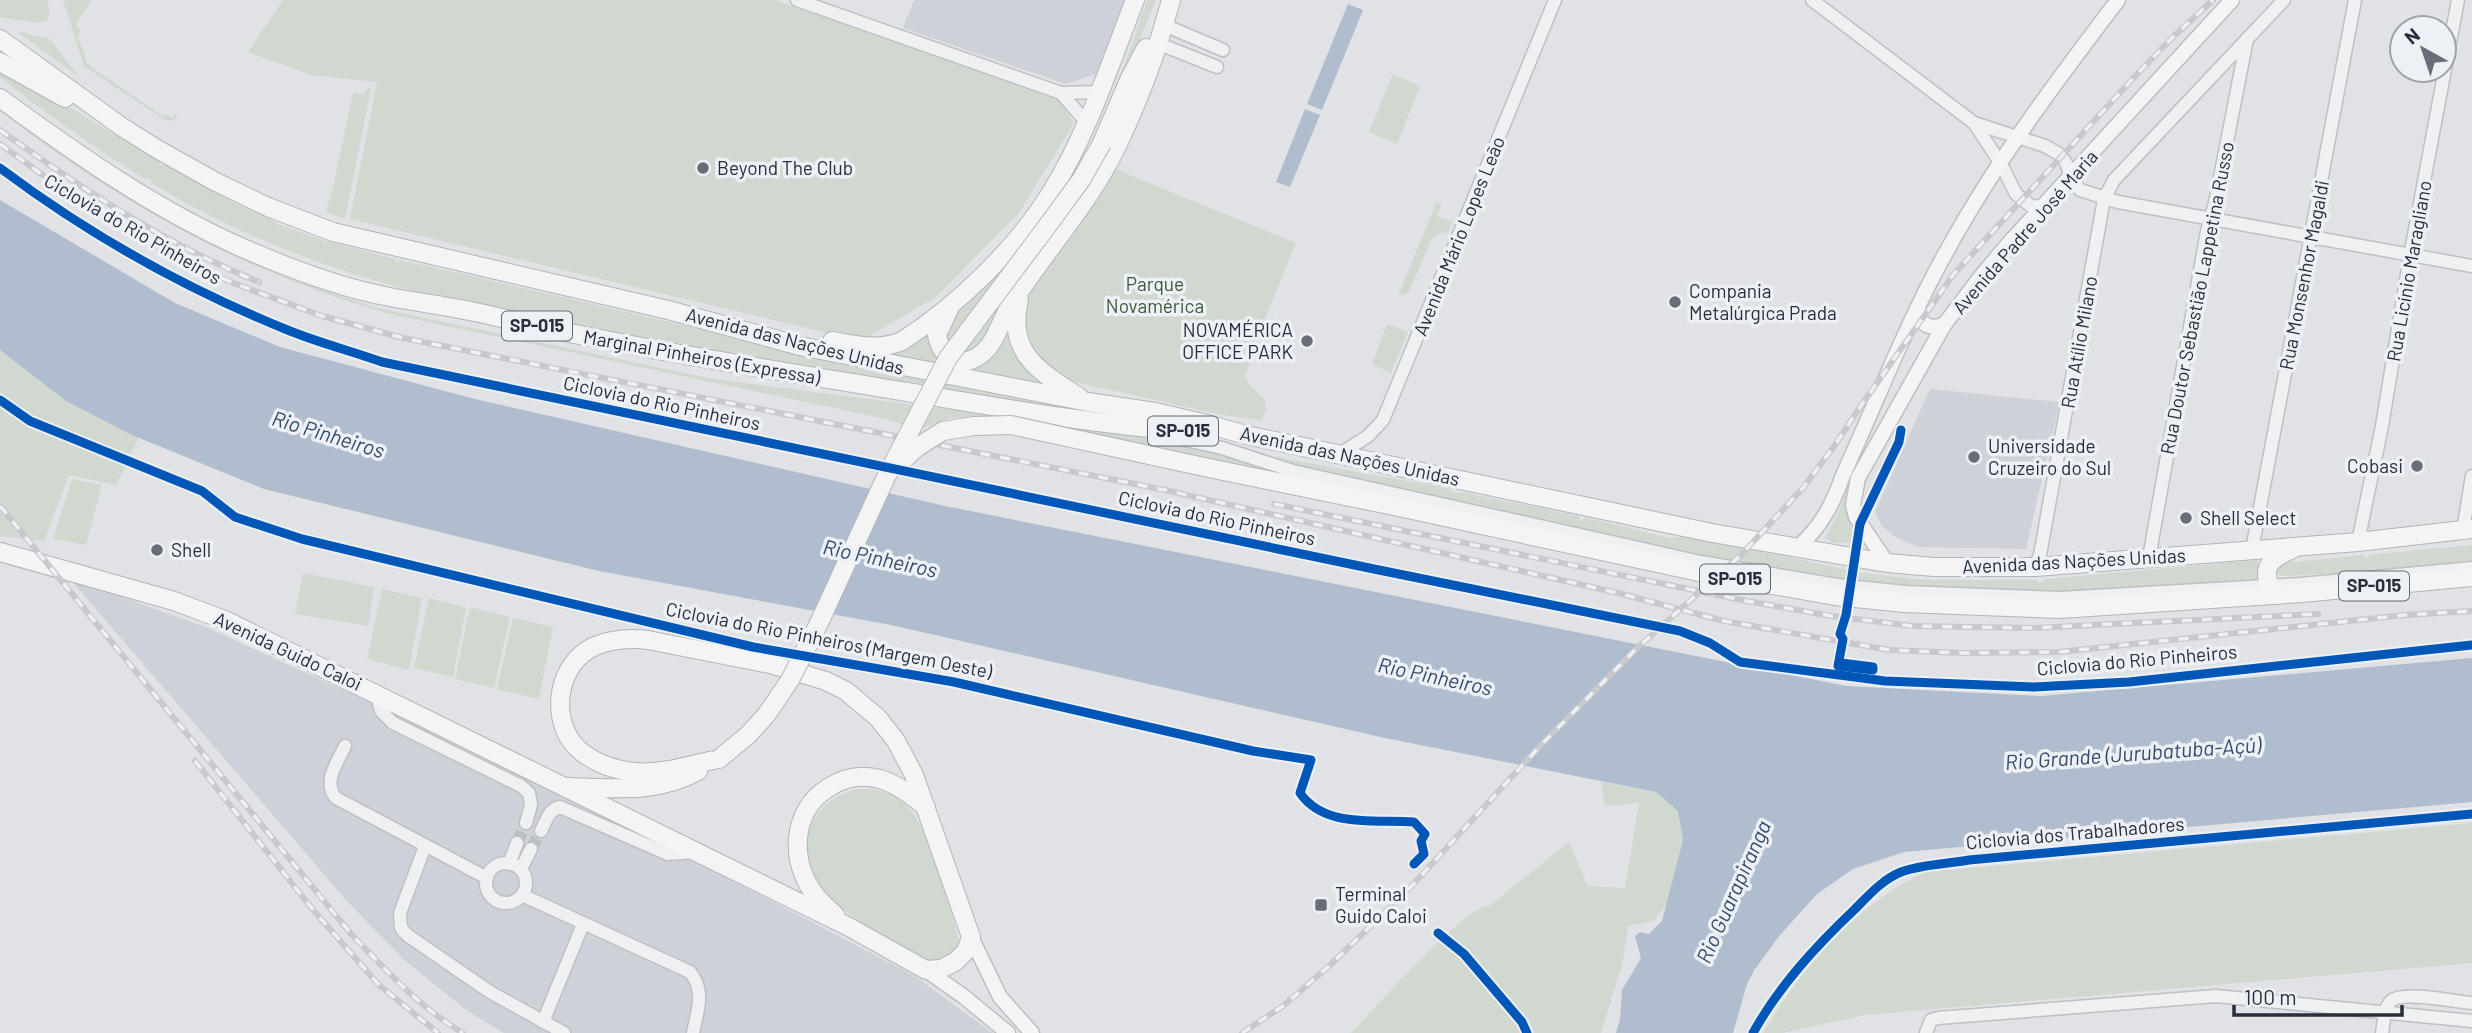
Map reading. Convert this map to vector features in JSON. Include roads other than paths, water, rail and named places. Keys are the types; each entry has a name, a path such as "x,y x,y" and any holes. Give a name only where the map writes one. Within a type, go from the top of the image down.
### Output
{"highway":[{"path":"718,323 862,346 884,347 902,341 952,303 992,266 1051,193 1086,122 1135,0"},
{"path":"952,303 939,327 939,342 947,356 966,361 986,350 1024,283 1090,194 1117,146 1164,25 1170,0"},
{"path":"886,477 948,358 1080,180 1102,143 1129,80 1170,0"},
{"name":"Avenida das Nações Unidas","path":"0,38 121,127 216,182 268,207 333,232 463,264 529,276 800,346 1088,402 1155,412 1246,435 1698,530 1887,563 1934,567 2035,567 2300,547 2468,530"},
{"path":"0,62 121,127"},
{"name":"Marginal Pinheiros (Expressa)","path":"0,98 95,166 187,221 245,249 313,275 387,297 468,310 636,347 754,368 1120,425 1246,435"},
{"path":"1024,283 1015,319 1016,336 1021,347 1033,365 1088,402"},
{"name":"Avenida das Nações Unidas","path":"886,477 916,448 943,431 974,426 1011,425 1699,572 1835,596 1904,603 2060,609 2272,589 2472,577"},
{"name":"SP-015","path":"562,787 642,789 662,785 687,777 719,759 748,735 767,714 790,680 886,477"},
{"path":"2272,589 2266,575 2269,564 2277,555 2300,547"},
{"name":"Avenida Guido Caloi","path":"0,552 174,601 227,621 849,927"},
{"path":"719,759 661,771 634,772 593,760 577,748 567,735 560,712 560,693 564,679 581,655 594,647 621,639 648,639 770,664 826,681 846,691 878,718 896,741 914,775 926,807 971,937 966,951 955,962 942,969 926,970 849,927 815,896 804,872 797,838 799,821 814,800 823,791 849,777 881,780 905,790 926,807"}],"main road":[{"name":"Avenida Padre José Maria","path":"1797,548 1814,533 1833,504 1849,462 1918,311 1948,249 1979,196 2017,138 2118,0"},
{"name":"Avenida Padre José Maria","path":"1887,563 1856,517 1853,505 1858,478 1944,325 1982,275 2232,0"},
{"path":"1918,311 1926,326 1944,325"},
{"path":"971,937 1000,997 1032,1033"},
{"path":"926,970 1008,1033"}],"street":[{"path":"797,0 1062,93 1099,92"},
{"name":"Avenida Mário Lopes Leão","path":"1340,454 1368,436 1383,420 1555,0"},
{"path":"1812,0 1974,123 2045,146 2061,155 2071,178 2080,190 2104,200 2472,266"},
{"path":"2104,200 2114,180 2284,0"},
{"name":"Rua Monsenhor Magaldi","path":"2252,550 2355,0"},
{"name":"Rua Licínio Maragliano","path":"2358,542 2382,426 2410,256 2458,0"},
{"path":"1164,25 1223,50"},
{"name":"Rua Doutor Sebastião Lappetina Russo","path":"2149,558 2210,217 2247,39"},
{"path":"1157,43 1217,67"},
{"path":"1062,93 1086,122"},
{"path":"1974,123 2001,164 2016,194 2031,206 2044,207"},
{"name":"Rua Atílio Milano","path":"2035,567 2040,555 2104,200"},
{"path":"1120,425 1222,448 1293,471 1391,494 1701,562 1837,585 1905,592 2060,598 2272,589 2472,568"},
{"path":"2468,530 2472,476"},
{"path":"376,693 381,711 393,723 521,786 531,797 553,809 560,807 668,854 696,852"},
{"path":"345,746 330,779 331,793 335,798 487,878"},
{"path":"526,823 531,797"},
{"path":"541,831 553,809"},
{"path":"517,843 515,867 526,882 522,895 511,902 497,901 488,891 487,878 495,867 515,867 531,849"},
{"path":"425,846 400,913 401,928 407,935 472,980 564,1033"},
{"path":"522,895 690,972 697,980 700,998 693,1033"},
{"path":"543,1022 583,923"},
{"path":"2382,1033 2385,1011 2391,1000 2403,995 2472,1003"},
{"path":"1926,1033 1931,1020 1938,1018 2217,996 2472,1021"}],"water":[{"path":"1348,4 1363,10 1322,110 1307,104"},
{"path":"1305,109 1320,115 1290,187 1276,182"},
{"path":"0,200 175,303 280,347 471,398 945,506 1846,686 2041,696 2472,658 2472,802 1904,852 1853,869 1817,894 1780,935 1755,969 1747,984 1733,1033 1616,1033 1622,990 1641,958 1635,936 1640,932 1649,934 1662,921 1683,840 1678,811 1656,792 1385,738 891,625 599,571 264,489 132,435 66,401 0,350"}],"tunnel":[{"path":"517,843 526,823"},
{"path":"531,849 541,831"}],"railway":[{"path":"1242,1033 1283,1006 1328,967 1408,890 1541,745 1636,649 1740,556 1803,488 1953,275 2137,74 2213,0"},
{"path":"0,130 157,233 259,282"},
{"path":"0,144 80,202 187,263 322,316 403,338 1165,490 1618,593 1724,621 1889,650 1963,653 2059,652 2405,615 2472,611"},
{"path":"1274,504 1747,601 1831,616 1913,626 2032,628 2318,614"},
{"path":"0,506 352,935 418,1000 463,1033"},
{"path":"195,761 314,911 379,985 438,1033"}],"place":[{"name":"Beyond The Club","path":"703,168"},
{"name":"Compania Metalúrgica Prada","path":"1675,302"},
{"name":"NOVAMÉRICA OFFICE PARK","path":"1307,341"},
{"name":"Universidade Cruzeiro do Sul","path":"1974,457"},
{"name":"Cobasi","path":"2417,466"},
{"name":"Shell Select","path":"2186,518"},
{"name":"Shell","path":"157,550"},
{"name":"Terminal Guido Caloi","path":"1321,905"}],"park label":[{"name":"Parque Novamérica","path":"1155,295"}],"water label":[{"name":"Rio Pinheiros","path":"328,435"},
{"name":"Rio Pinheiros","path":"880,559"},
{"name":"Rio Pinheiros","path":"1435,677"},
{"name":"Rio Grande (Jurubatuba-Açú)","path":"2133,754"},
{"name":"Rio Guarapiranga","path":"1734,892"}]}
